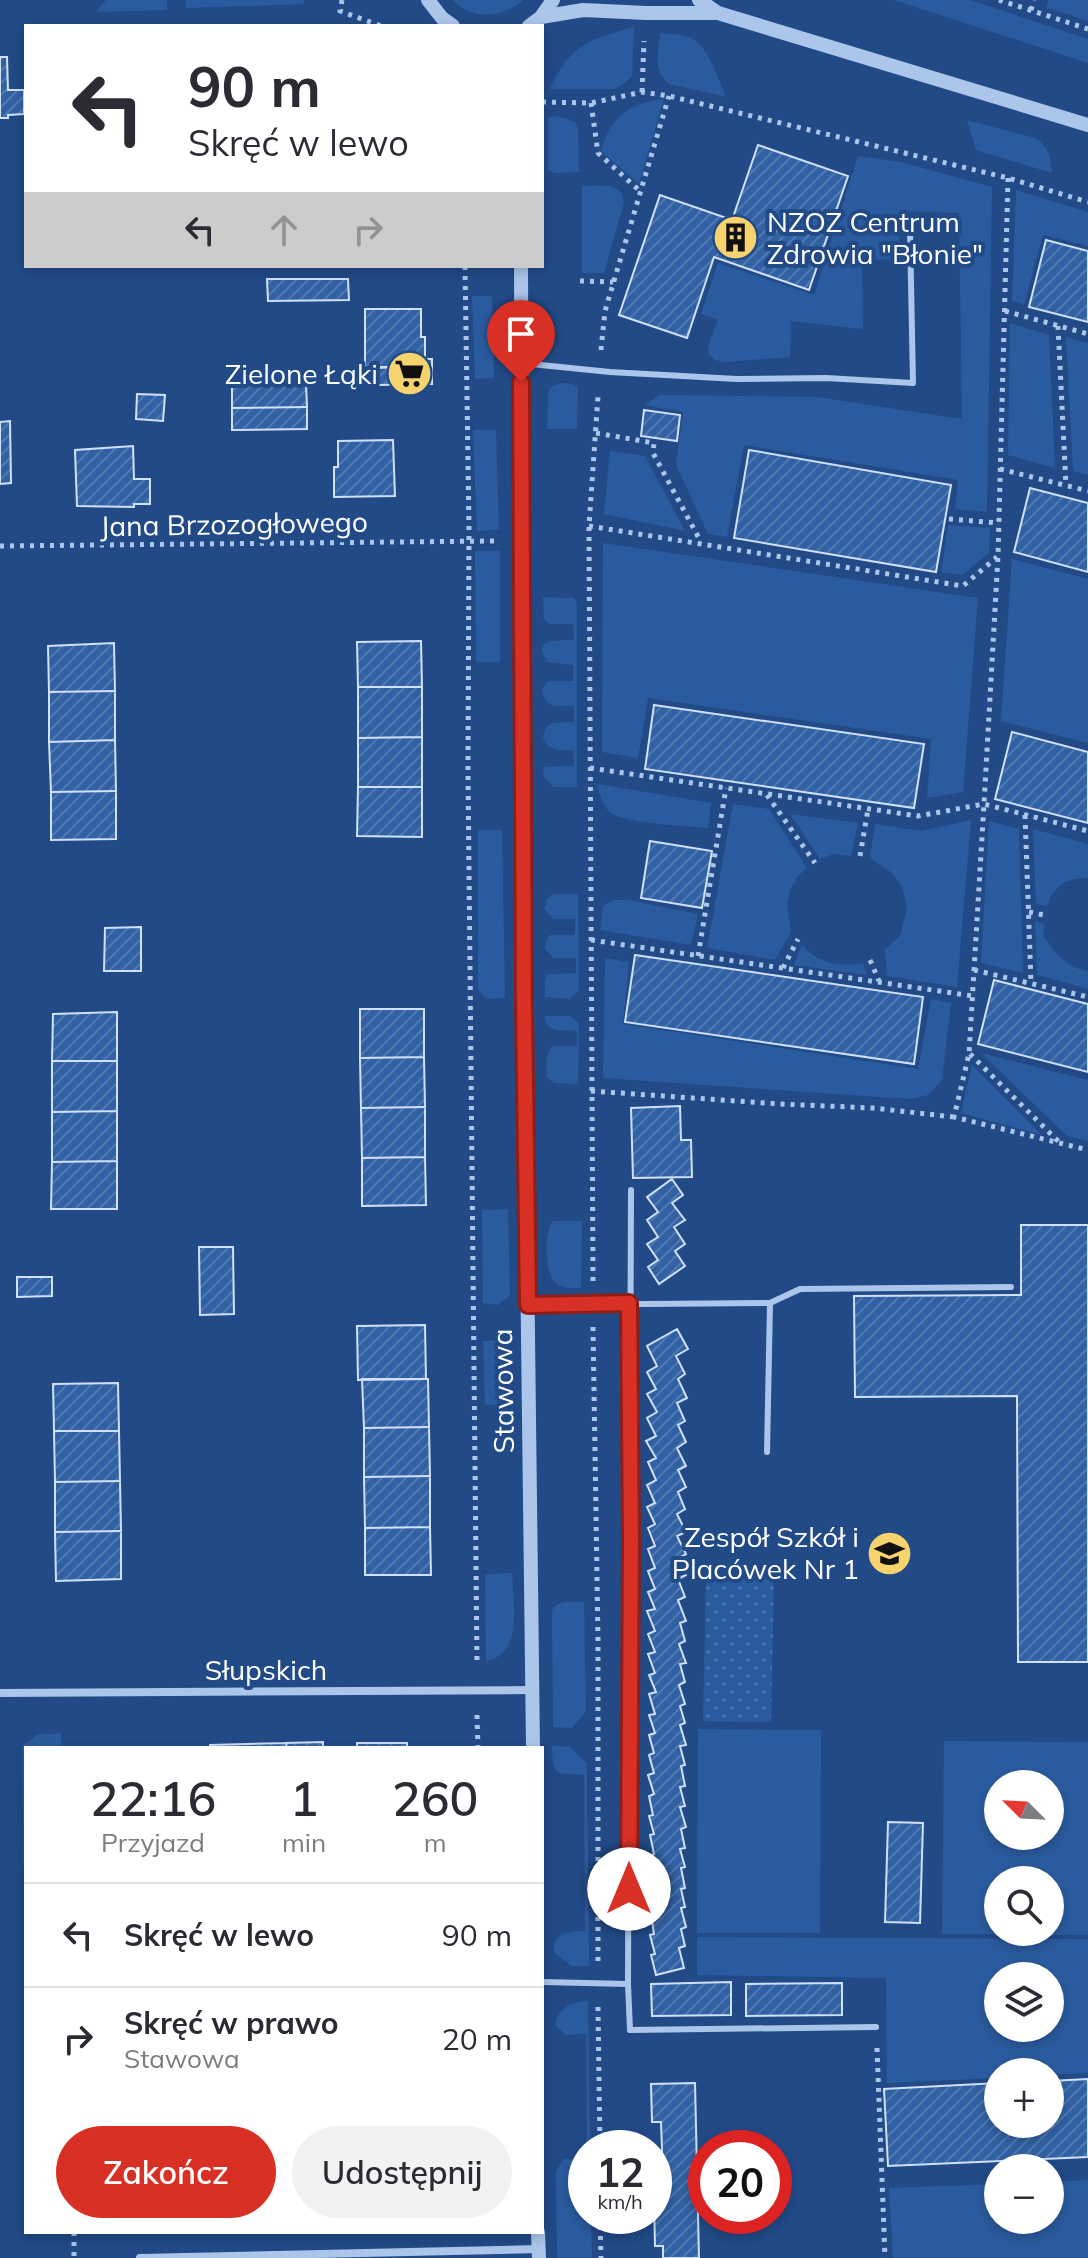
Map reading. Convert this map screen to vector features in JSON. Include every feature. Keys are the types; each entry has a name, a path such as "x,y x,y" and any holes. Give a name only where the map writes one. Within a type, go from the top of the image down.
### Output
{"street":[{"path":"427,0 450,24"},
{"path":"535,22 553,0"},
{"path":"699,0 718,13"},
{"path":"535,22 583,10 718,13 1088,125"},
{"name":"Stawowa","path":"521,268 524,1006 533,1746"},
{"name":"Słupskich","path":"0,1693 533,1690"},
{"path":"140,2258 539,2254 538,2234"}],"lane":[{"path":"521,363 737,379 826,378 913,383 910,231"},
{"path":"631,1190 630,2030 876,2027"},
{"path":"528,1305 770,1303 800,1289 1011,1287"},
{"path":"767,1452 770,1303"},
{"path":"544,1982 628,1984"}],"path":[{"path":"342,0 340,11 376,24"},
{"path":"999,0 1088,29"},
{"path":"1031,10 1034,0"},
{"path":"642,92 646,13"},
{"path":"544,102 591,103 642,92 669,96 1008,178 1088,202"},
{"path":"600,2130 589,526 605,311 669,96"},
{"path":"591,103 598,153 641,192"},
{"path":"954,1117 969,1054 973,996 998,556 1008,178"},
{"path":"465,268 478,1746"},
{"path":"580,281 613,282"},
{"path":"1005,311 1088,334"},
{"path":"1058,326 1066,486"},
{"path":"596,433 654,443 653,453 702,543"},
{"path":"1000,469 1088,491"},
{"path":"949,519 999,523"},
{"path":"589,526 963,586 998,556"},
{"name":"Jana Brzozogłowego","path":"0,546 468,541"},
{"path":"590,768 918,816 984,804 1088,831"},
{"path":"698,956 726,788"},
{"path":"766,794 815,863"},
{"path":"860,856 868,809"},
{"path":"1025,815 1031,983"},
{"path":"1029,912 1044,915"},
{"path":"783,968 798,939"},
{"path":"591,940 973,996"},
{"path":"870,960 880,982"},
{"path":"974,970 1088,997"},
{"path":"969,1054 1061,1143"},
{"path":"591,1091 873,1108 954,1117 1088,1150"},
{"path":"876,2027 885,2258"},
{"path":"74,2234 74,2258"},
{"path":"600,2234 601,2258"}],"shaded area":[{"path":"106,0 167,0 167,10 96,12"},
{"path":"186,0 304,0 304,4 186,8"},
{"path":"452,0 523,0 506,11 487,15 469,11"},
{"path":"894,0 970,0 1088,39 1088,63"},
{"path":"1049,0 1088,0 1088,21 1046,7"},
{"path":"634,27 632,76 625,83 614,89 550,89 565,62 583,46"},
{"path":"660,33 686,36 698,43 704,49 726,97 669,84 658,67"},
{"path":"664,99 639,184 601,151 610,129 623,113 641,104"},
{"path":"558,116 575,122 578,127 579,172 555,173 548,170 548,117"},
{"path":"967,120 1035,138 1048,153 1052,173 976,150"},
{"path":"858,156 901,162 992,187 987,512 955,509 958,480 744,445 727,537 708,534 676,465 683,412 645,405 659,395 817,397 962,419 959,213 900,211 898,259 862,260 863,329 791,321 790,357 725,362 709,355 708,346 718,320 701,314 718,263 814,295"},
{"path":"582,186 609,186 623,196 624,203 604,273 582,273"},
{"path":"1016,190 1088,212 1088,246 1043,235 1024,305 1012,301"},
{"path":"472,296 492,296 494,378 475,379"},
{"path":"1010,323 1049,335 1055,468 1008,455"},
{"path":"1066,337 1088,343 1088,475 1073,471"},
{"path":"563,383 578,388 577,429 547,429 548,393 553,385"},
{"path":"473,430 496,430 499,530 477,531"},
{"path":"610,451 645,456 685,531 604,514"},
{"path":"948,525 990,528 989,553 962,575 941,572"},
{"path":"603,543 978,598 963,792 927,798 931,739 648,698 638,758 602,752"},
{"path":"475,551 500,551 500,662 476,662"},
{"path":"1012,559 1088,579 1088,743 1001,721"},
{"path":"543,597 574,598 577,603 577,787 553,787 544,777 543,767 574,766 573,750 552,748 543,738 546,727 553,723 574,722 574,706 553,706 544,696 542,690 548,681 573,681 573,665 548,662 542,648 549,642 574,640 573,624 549,624 544,619"},
{"path":"597,784 711,803 708,828 657,824 618,816 605,807"},
{"path":"733,804 769,809 807,868 791,888 787,903 791,932 775,960 707,948"},
{"path":"790,814 858,823 851,856 834,854 820,859"},
{"path":"971,820 957,987 887,976 885,950 900,936 907,908 902,887 892,873 870,858 875,824 922,831"},
{"path":"989,821 1019,829 1023,973 981,963"},
{"path":"1033,829 1088,844 1088,878 1062,884 1047,906 1036,904"},
{"path":"478,830 502,830 505,998 486,999 478,989"},
{"path":"554,894 578,894 579,990 570,999 545,997 548,974 576,973 576,958 554,958 545,949 550,935 575,935 575,919 554,919 544,909 547,899"},
{"path":"613,900 629,900 698,914 691,945 600,930 603,906"},
{"path":"1035,921 1044,924 1043,936 1062,959 1088,971 1088,989 1037,975"},
{"path":"802,945 830,963 863,963 867,975 794,965"},
{"path":"605,958 629,962 623,1024 918,1069 931,999 951,1003 942,1080 928,1095 910,1099 603,1078"},
{"path":"544,1016 570,1016 579,1023 578,1084 554,1083 547,1077 547,1057 552,1046 577,1046 577,1031 553,1028"},
{"path":"981,1053 1088,1080 1088,1141 1067,1136"},
{"path":"972,1065 1042,1135 961,1113"},
{"path":"508,1209 510,1295 498,1305 483,1303 482,1210"},
{"path":"553,1221 582,1221 581,1288 568,1288 556,1283 549,1271 548,1234"},
{"path":"509,1340 510,1404 485,1405 483,1341"},
{"path":"512,1573 514,1626 511,1638 498,1657 486,1661 485,1574"},
{"path":"706,1573 774,1574 771,1722 703,1721"},
{"path":"584,1602 586,1711 572,1728 553,1727 552,1611 561,1603"},
{"path":"698,1729 821,1730 820,1933 697,1933"},
{"path":"61,1733 61,1746 24,1746 24,1889 22,1746 37,1735"},
{"path":"944,1741 1088,1742 1088,1935 1064,1935 1064,1866 984,1866 984,1934 942,1934"},
{"path":"552,1746 570,1747 587,1764 589,1966 571,1966 554,1952 559,1937 585,1931 584,1775 558,1772 553,1764"},
{"path":"697,1937 984,1938 984,1946 1064,1946 1064,1939 1088,1939 1088,2073 1064,2074 1064,2058 984,2058 984,2079 887,2083 886,1978 697,1975"},
{"path":"588,2001 590,2130 587,2130 586,2034 566,2035 556,2026 562,2010"},
{"path":"564,2159 568,2159 568,2234 591,2234 592,2258 557,2258 556,2171"},
{"path":"1088,2180 1088,2258 893,2258 889,2188 984,2185 984,2234 1064,2234 1064,2181"}],"building":[{"path":"0,57 7,57 8,90 24,90 24,114 0,118"},
{"name":"NZOZ Centrum Zdrowia \"Błonie\"","path":"758,145 848,176 809,290 714,257 687,338 619,315 660,195 732,220"},
{"path":"1046,240 1088,251 1088,322 1029,307"},
{"path":"267,279 348,279 349,300 268,301"},
{"path":"365,309 421,309 425,367 365,368"},
{"path":"425,359 432,359 432,384 377,385 377,367 425,367"},
{"path":"306,382 307,407 232,408 232,383"},
{"path":"137,394 165,395 163,421 136,419"},
{"path":"307,407 307,429 232,430 232,408"},
{"path":"644,410 680,415 677,441 641,436"},
{"path":"10,421 11,483 0,484 0,422"},
{"path":"393,440 395,496 334,497 338,441"},
{"path":"133,446 134,479 150,479 150,504 134,504 134,507 77,506 75,450"},
{"path":"749,450 951,485 936,572 734,538"},
{"path":"1030,488 1088,503 1088,572 1014,552"},
{"path":"421,641 422,687 358,687 357,642"},
{"path":"114,643 115,691 49,692 48,646"},
{"path":"358,687 422,687 422,737 358,738"},
{"path":"115,691 115,740 49,742 49,692"},
{"path":"654,705 924,744 914,808 645,769"},
{"path":"1012,732 1088,752 1088,823 995,799"},
{"path":"422,737 422,787 358,787 358,738"},
{"path":"115,740 116,791 51,792 49,742"},
{"path":"358,787 422,787 422,837 357,836"},
{"path":"116,791 116,839 51,840 51,792"},
{"path":"650,841 712,851 702,908 641,898"},
{"path":"141,927 141,971 104,971 105,928"},
{"path":"635,955 923,997 914,1064 625,1022"},
{"path":"994,980 1088,1004 1088,1072 978,1044"},
{"path":"360,1009 424,1009 424,1057 360,1058"},
{"path":"117,1012 117,1061 52,1061 53,1014"},
{"path":"424,1057 425,1107 361,1108 360,1058"},
{"path":"52,1061 117,1061 117,1111 52,1112"},
{"path":"680,1106 681,1140 691,1140 692,1177 633,1178 631,1108"},
{"path":"425,1107 425,1157 362,1158 361,1108"},
{"path":"117,1111 117,1161 52,1162 52,1112"},
{"path":"425,1157 426,1205 362,1206 362,1158"},
{"path":"117,1161 117,1209 51,1209 52,1162"},
{"path":"672,1179 683,1195 672,1203 685,1220 674,1227 685,1244 675,1251 685,1266 659,1284 648,1267 658,1260 647,1244 658,1237 647,1220 658,1212 647,1197"},
{"path":"1021,1225 1088,1225 1088,1662 1018,1662 1017,1396 855,1397 854,1296 1021,1295"},
{"path":"199,1247 233,1247 234,1314 200,1315"},
{"path":"17,1277 52,1277 52,1296 17,1297"},
{"path":"425,1325 426,1379 358,1380 357,1326"},
{"path":"677,1329 688,1349 676,1356 685,1374 678,1379 687,1398 677,1403 685,1421 678,1425 686,1442 677,1448 686,1466 678,1470 686,1487 678,1492 685,1509 677,1514 686,1532 677,1536 686,1554 679,1558 686,1575 678,1579 685,1597 678,1600 686,1621 680,1623 685,1641 679,1644 686,1663 680,1664 685,1682 679,1685 685,1704 680,1706 685,1723 680,1725 686,1745 680,1746 685,1765 681,1766 685,1786 680,1787 685,1806 680,1807 686,1827 681,1829 685,1848 680,1849 685,1867 681,1868 685,1888 681,1889 685,1907 681,1908 686,1927 681,1929 685,1946 679,1948 684,1968 656,1975 650,1935 654,1934 650,1895 654,1894 650,1875 654,1874 650,1856 654,1854 650,1835 654,1834 649,1816 653,1815 649,1796 654,1794 648,1775 654,1773 649,1755 654,1753 649,1735 655,1733 649,1715 655,1714 649,1694 656,1692 649,1675 655,1673 648,1654 655,1652 648,1634 655,1631 647,1611 655,1609 648,1592 655,1589 648,1571 655,1568 648,1549 655,1546 648,1528 655,1524 647,1507 655,1503 647,1485 656,1480 648,1462 656,1458 646,1441 656,1436 647,1418 657,1412 647,1394 656,1389 647,1372 657,1366 647,1346"},
{"path":"362,1379 428,1379 429,1427 364,1428"},
{"path":"118,1383 119,1431 54,1431 53,1384"},
{"path":"429,1427 430,1476 364,1477 364,1428"},
{"path":"54,1431 119,1431 120,1481 55,1482"},
{"path":"430,1476 430,1527 365,1528 364,1477"},
{"path":"120,1481 121,1531 55,1532 55,1482"},
{"path":"430,1527 431,1575 365,1575 365,1528"},
{"path":"121,1531 121,1579 56,1581 55,1532"},
{"path":"323,1742 323,1746 287,1746 286,1743"},
{"path":"286,1743 287,1746 210,1746"},
{"path":"357,1743 407,1743 407,1746 357,1746"},
{"path":"888,1822 923,1823 920,1923 885,1922"},
{"path":"731,1982 731,2015 652,2016 651,1984"},
{"path":"842,1983 842,2015 746,2016 746,1984"},
{"path":"1088,2079 1088,2157 984,2154 984,2162 888,2166 884,2089 984,2084 984,2138 1064,2138 1064,2080"},
{"path":"695,2083 696,2130 688,2130 688,2234 698,2234 699,2258 663,2258 663,2246 655,2246 655,2234 672,2234 672,2130 661,2130 661,2122 652,2122 651,2084"}],"place":[{"name":"NZOZ Centrum Zdrowia \"Błonie\"","path":"736,238"},
{"name":"Zielone Łąki","path":"409,374"},
{"name":"Zespół Szkół i Placówek Nr 1","path":"890,1553"}],"route":[{"path":"521,382 528,1305 629,1303 629,1889"}]}
